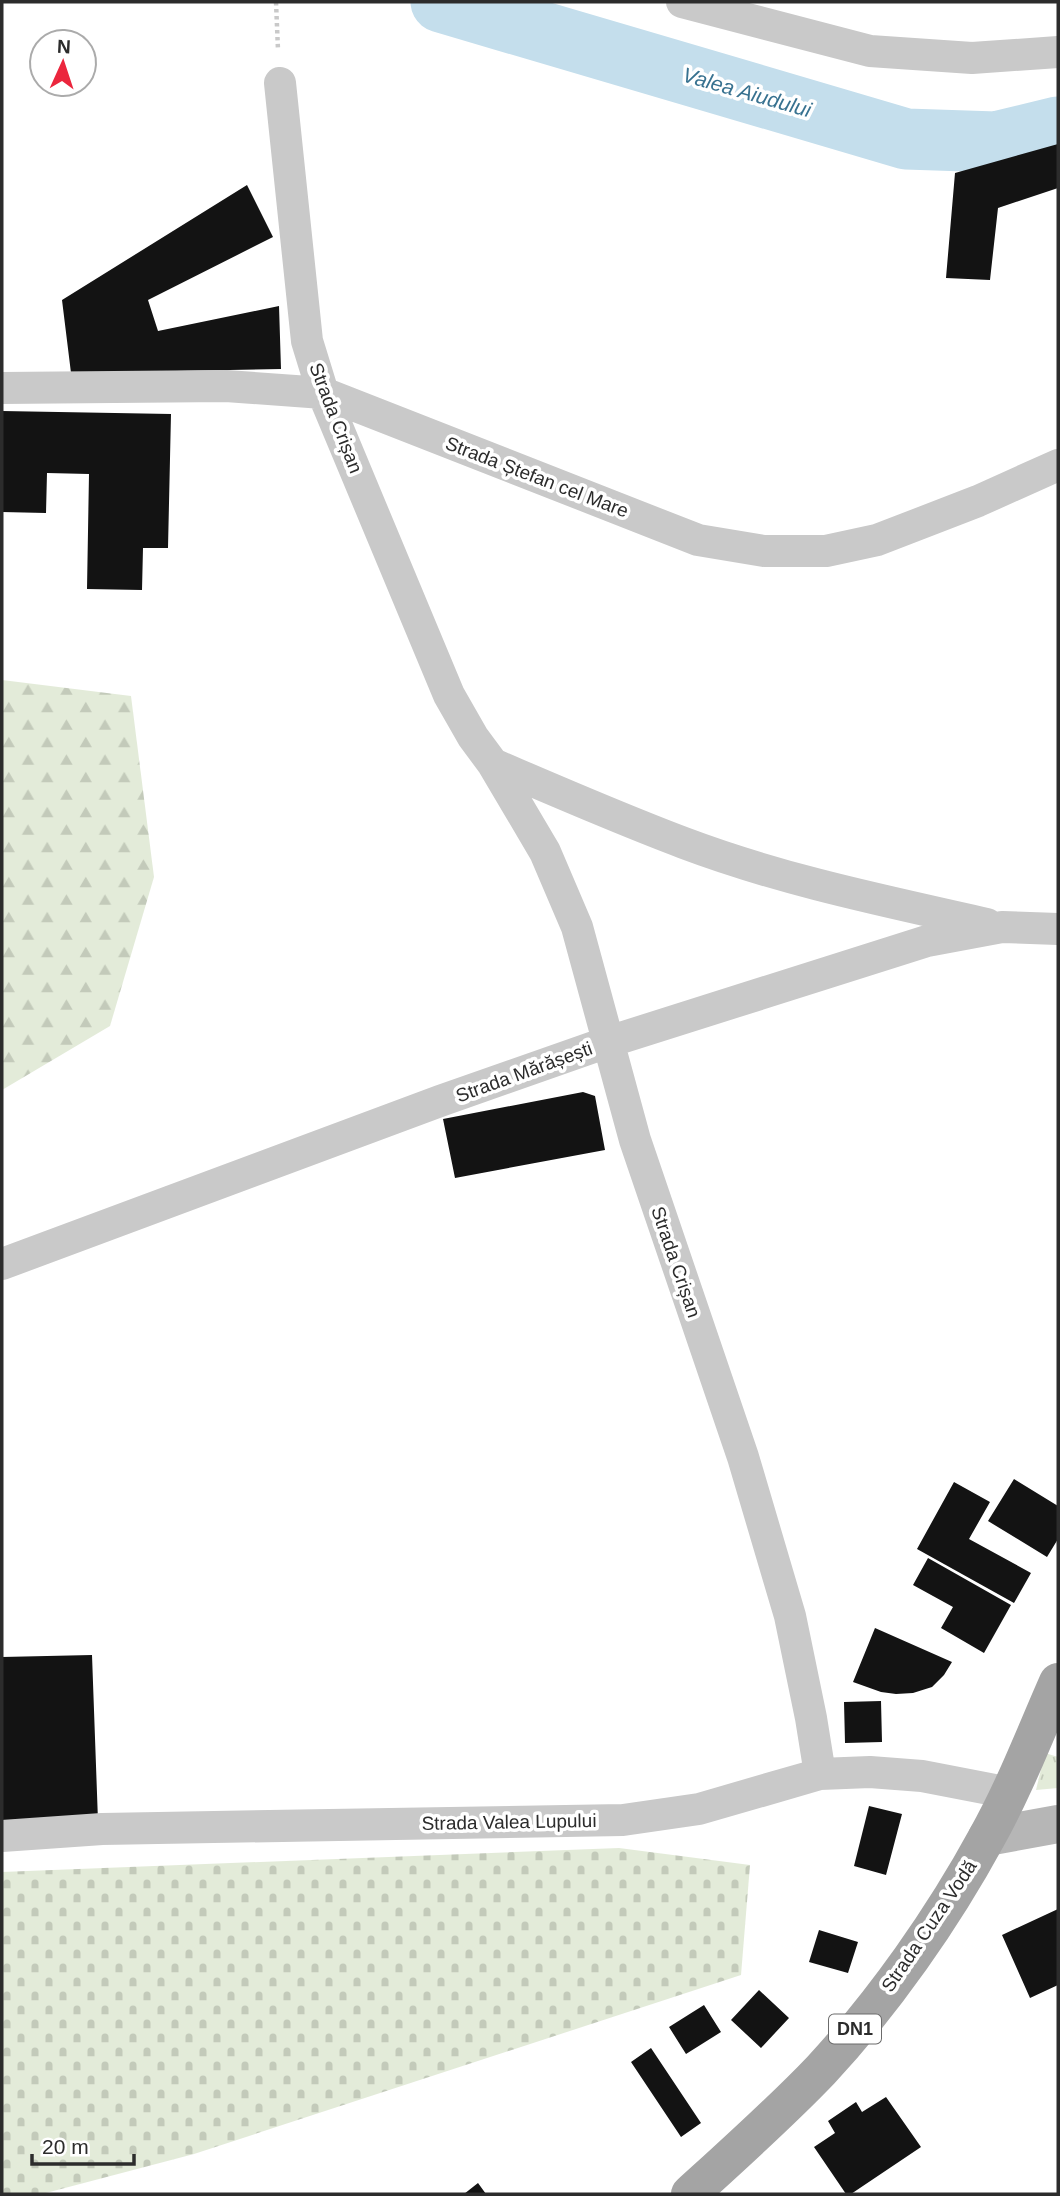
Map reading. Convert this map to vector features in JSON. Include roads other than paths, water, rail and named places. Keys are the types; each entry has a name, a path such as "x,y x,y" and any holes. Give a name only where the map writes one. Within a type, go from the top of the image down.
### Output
{"main road":[{"name":"Strada Cuza Vodă","path":"690,2194 821,2069 875,2005 922,1942 987,1837 1050,1722 1058,1682"},
{"path":"987,1837 1058,1824"}],"street":[{"path":"682,2 870,51 972,58 1058,52"},
{"name":"Strada Crișan","path":"280,83 307,341 323,393 449,695 472,737 493,764 545,852 577,927 635,1140 743,1457 790,1616 820,1774"},
{"name":"Strada Ștefan cel Mare","path":"2,388 226,386 323,393 698,540 764,551 827,551 877,540 978,501 1058,465"},
{"name":"Strada Crișan","path":"493,764 686,844 775,872 876,899 1002,927"},
{"name":"Strada Mărășești","path":"2,1264 427,1106 608,1042 927,941 1002,927 1058,929"},
{"name":"Strada Valea Lupului","path":"2,1836 102,1829 623,1820 699,1809 820,1774 870,1772 922,1776 1010,1793"}],"waterway":[{"name":"Valea Aiudului","path":"441,2 906,139 996,142 1058,127"}]}
